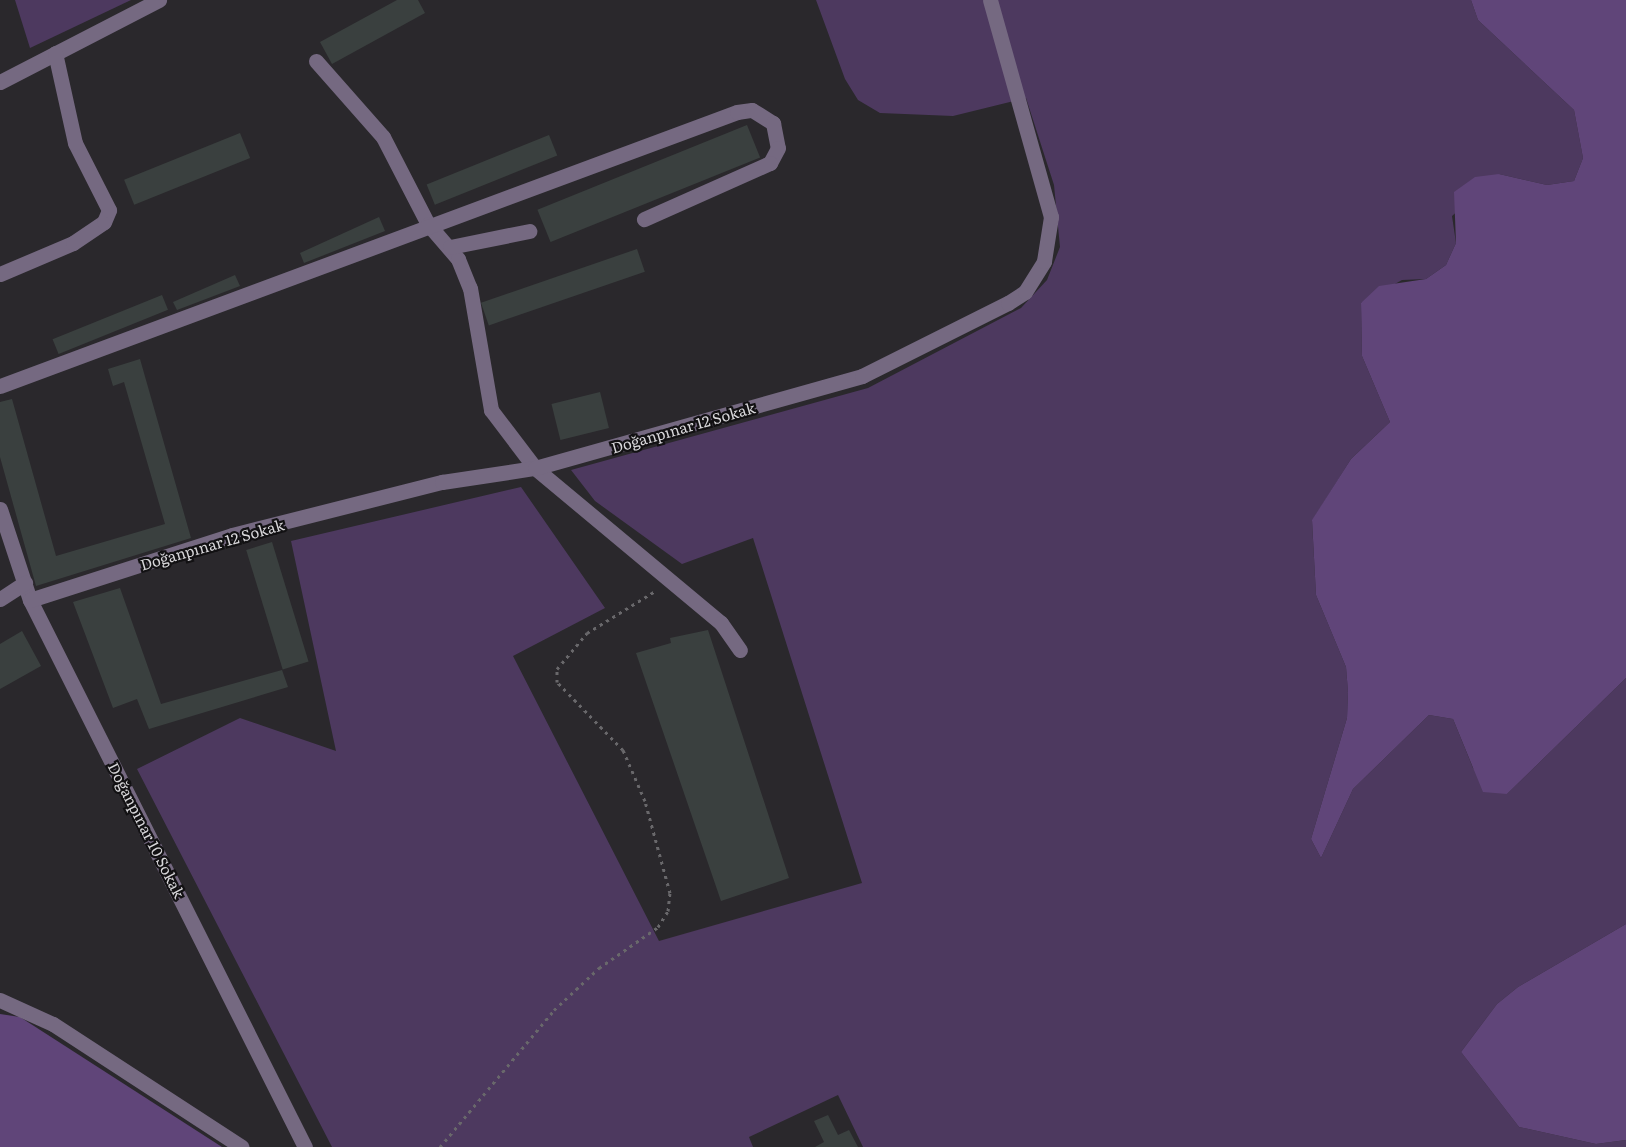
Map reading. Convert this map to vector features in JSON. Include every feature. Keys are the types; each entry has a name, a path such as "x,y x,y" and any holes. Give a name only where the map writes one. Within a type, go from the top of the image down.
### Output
{"street":[{"path":"0,82 159,0"},
{"name":"Doğanpınar 12 Sokak","path":"30,600 232,536 442,482 534,468 862,376 961,330 1024,292 1044,261 1051,217 990,0"},
{"path":"0,274 73,243 104,222 109,210 75,143 55,53"},
{"path":"316,61 383,137 428,224 450,247 470,288 491,410 534,468 721,623 740,650"},
{"path":"0,386 428,224 737,112 752,110 773,123 778,148 770,163 644,219"},
{"path":"450,247 529,231"},
{"name":"Doğanpınar 10 Sokak","path":"0,509 30,600 305,1147"},
{"path":"0,599 25,583"},
{"path":"0,1000 53,1023 242,1147"}],"path":[{"path":"440,1147 554,1010 599,968 658,927 668,911 670,893 645,801 623,750 557,682 557,669 587,633 669,582"}],"shaded area":[{"path":"15,0 131,0 30,48"},
{"path":"816,0 1471,0 1478,20 1574,110 1583,158 1574,181 1547,185 1499,174 1452,216 1456,243 1446,265 1426,279 1402,280 1361,303 1362,356 1390,422 1351,459 1312,521 1316,595 1346,667 1348,692 1347,718 1311,839 1321,858 1353,789 1429,715 1453,719 1473,768 1507,794 1626,678 1626,924 1518,987 1497,1004 1461,1052 1519,1127 1596,1144 1626,1140 1626,1147 863,1147 838,1095 749,1137 753,1147 332,1147 137,769 240,718 336,751 291,541 521,487 605,608 513,656 659,941 862,883 753,538 682,564 595,501 571,470 868,388 1021,308 1047,280 1060,247 1054,185 1026,98 953,116 880,113 858,100 845,79"},
{"path":"1471,0 1626,0 1626,678 1507,794 1483,792 1453,719 1429,715 1353,789 1321,858 1311,839 1347,718 1348,692 1346,667 1316,595 1312,520 1351,459 1390,422 1362,356 1361,303 1379,286 1426,279 1446,265 1456,243 1454,192 1475,177 1499,174 1547,185 1574,181 1583,158 1574,110 1478,20"},
{"path":"1626,924 1626,1140 1596,1144 1519,1127 1461,1052 1497,1004 1518,987"},
{"path":"0,1014 20,1017 222,1147 0,1147"}],"building":[{"path":"397,0 418,0 425,13 332,64 320,42"},
{"path":"747,125 760,157 551,242 537,210"},
{"path":"240,133 250,158 134,205 124,180"},
{"path":"549,135 557,155 435,205 427,184"},
{"path":"379,217 385,231 304,263 300,253"},
{"path":"637,249 645,272 489,325 481,303"},
{"path":"235,275 240,286 177,310 173,302"},
{"path":"162,295 168,310 59,354 53,339"},
{"path":"140,359 191,538 36,586 0,457 0,402 12,399 56,556 165,524 124,382 113,386 108,369"},
{"path":"600,392 609,428 560,440 551,404"},
{"path":"272,542 309,662 283,669 246,550"},
{"path":"120,588 161,704 282,670 288,687 149,729 137,699 113,708 73,602"},
{"path":"708,630 789,878 721,901 636,653 671,643 670,638"},
{"path":"22,631 41,666 0,689 0,644"},
{"path":"828,1115 838,1135 849,1130 858,1147 815,1147 824,1142 814,1121"}]}
